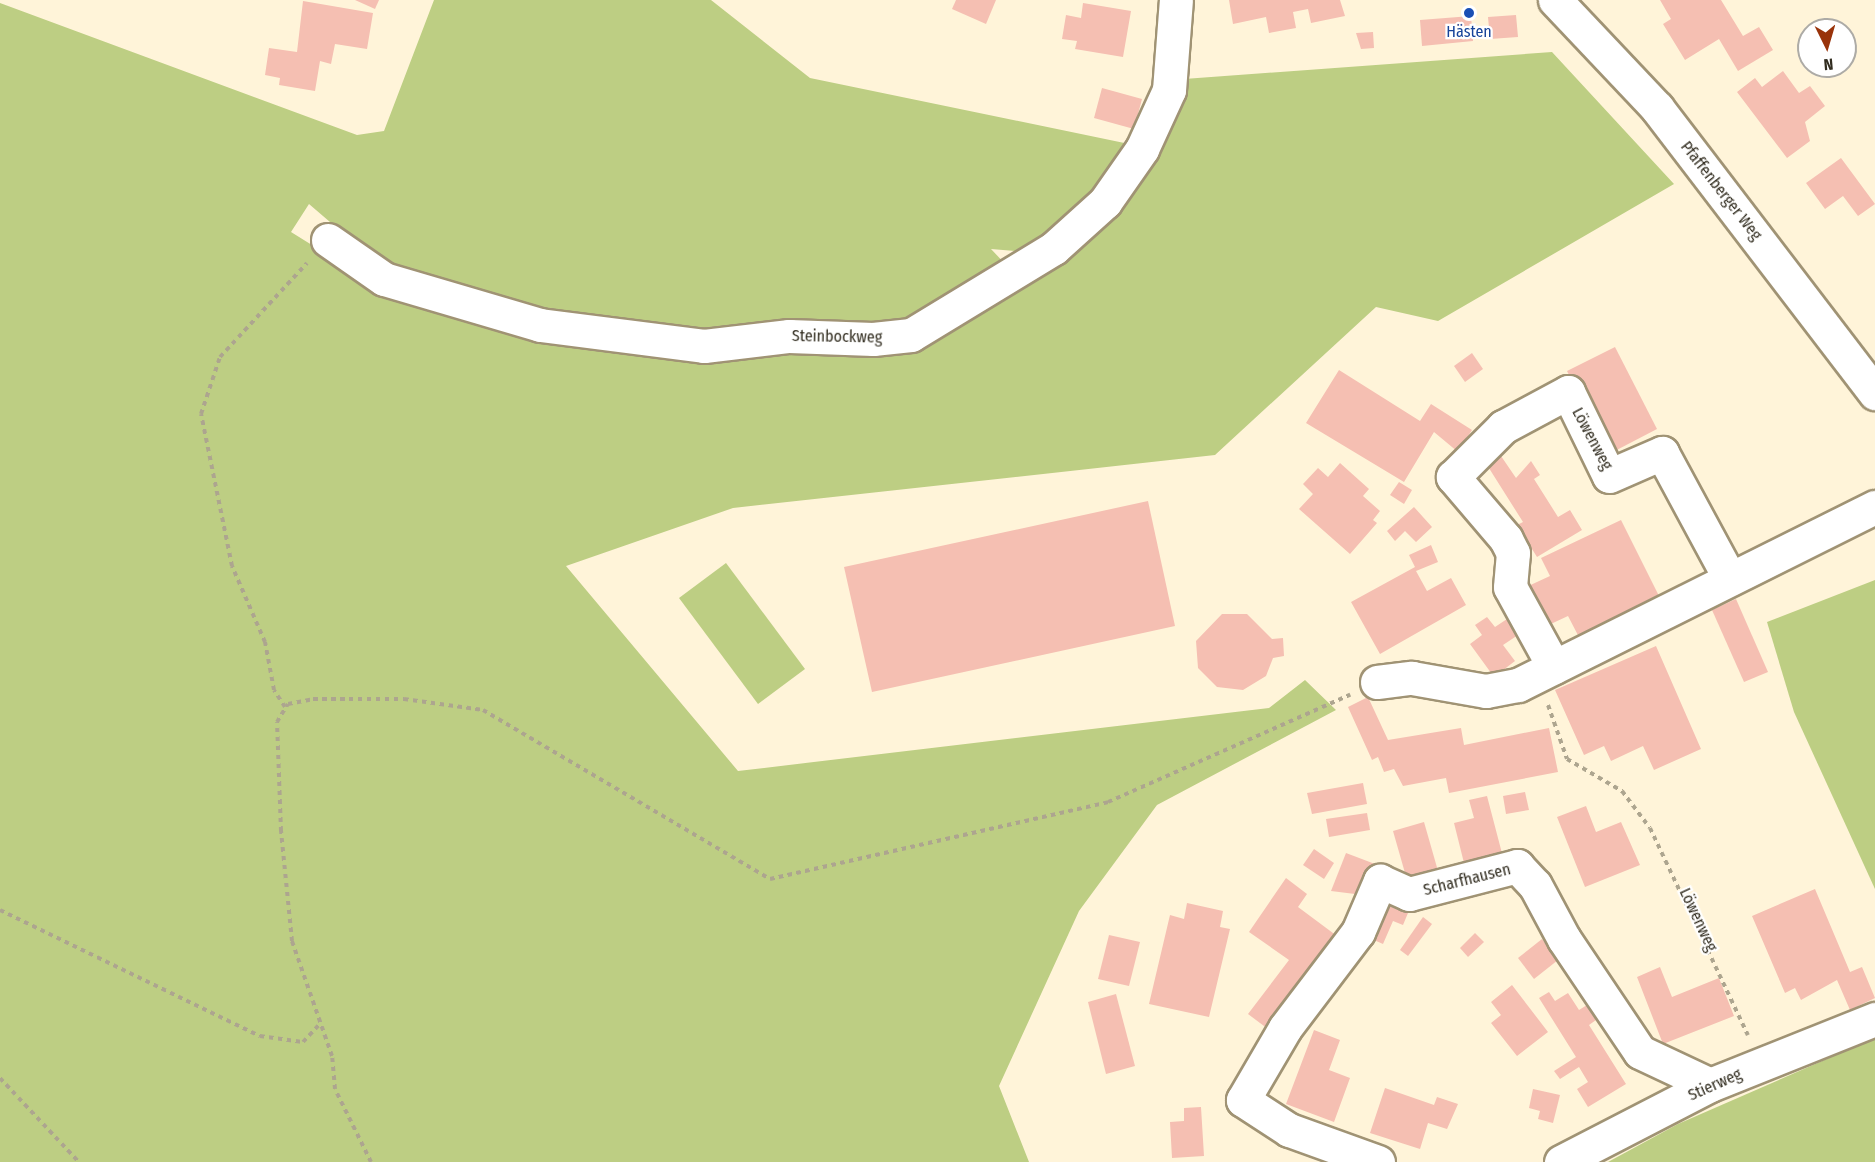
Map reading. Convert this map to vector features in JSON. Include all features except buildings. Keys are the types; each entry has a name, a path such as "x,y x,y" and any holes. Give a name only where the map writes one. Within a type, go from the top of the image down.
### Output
{"street":[{"name":"Steinbockweg","path":"328,240 384,279 540,326 704,346 789,336 873,339 911,335 1054,248 1105,202 1142,148 1168,90 1176,0"},
{"name":"Pfaffenberger Weg","path":"1568,6 1657,108 1875,393"},
{"name":"Löwenweg","path":"1545,672 1510,587 1513,553 1506,539 1453,477 1503,427 1568,392 1609,476 1662,453 1730,579"},
{"path":"1377,682 1412,678 1486,691 1545,672 1875,507"},
{"name":"Scharfhausen","path":"1378,1162 1289,1130 1243,1100 1285,1028 1358,932 1380,881 1409,894 1517,866 1535,885 1564,939 1640,1052 1710,1085"},
{"name":"Stierweg","path":"1561,1162 1710,1085 1875,1019"}],"path":[{"path":"285,707 274,690 265,642 232,566 201,414 220,357 328,240"},
{"name":"Löwenweg","path":"1545,672 1567,759 1622,791 1661,846 1760,1065"},
{"path":"372,1162 335,1089 332,1056 319,1025 292,941 285,887 277,722 285,707 313,699 404,699 483,710 770,879 1108,802 1377,682"},
{"path":"0,910 260,1036 303,1042 319,1025"},
{"path":"0,1078 79,1162"}],"green space":[{"path":"434,0 711,0 810,78 1134,145 1084,208 1029,252 991,249 1027,287 1145,167 1184,79 1552,52 1674,184 1438,321 1376,307 1215,455 733,508 566,566 738,771 1269,708 1305,680 1336,710 1157,805 1079,911 999,1086 1029,1162 0,1162 0,3 357,135 384,131","holes":["309,204 365,252 373,283 291,232"]},
{"path":"726,563 805,669 758,704 679,598"},
{"path":"1875,580 1875,889 1794,712 1767,622"},
{"path":"1875,1038 1875,1162 1608,1162 1678,1124"}],"place":[{"name":"Hästen","path":"1469,13"}]}
